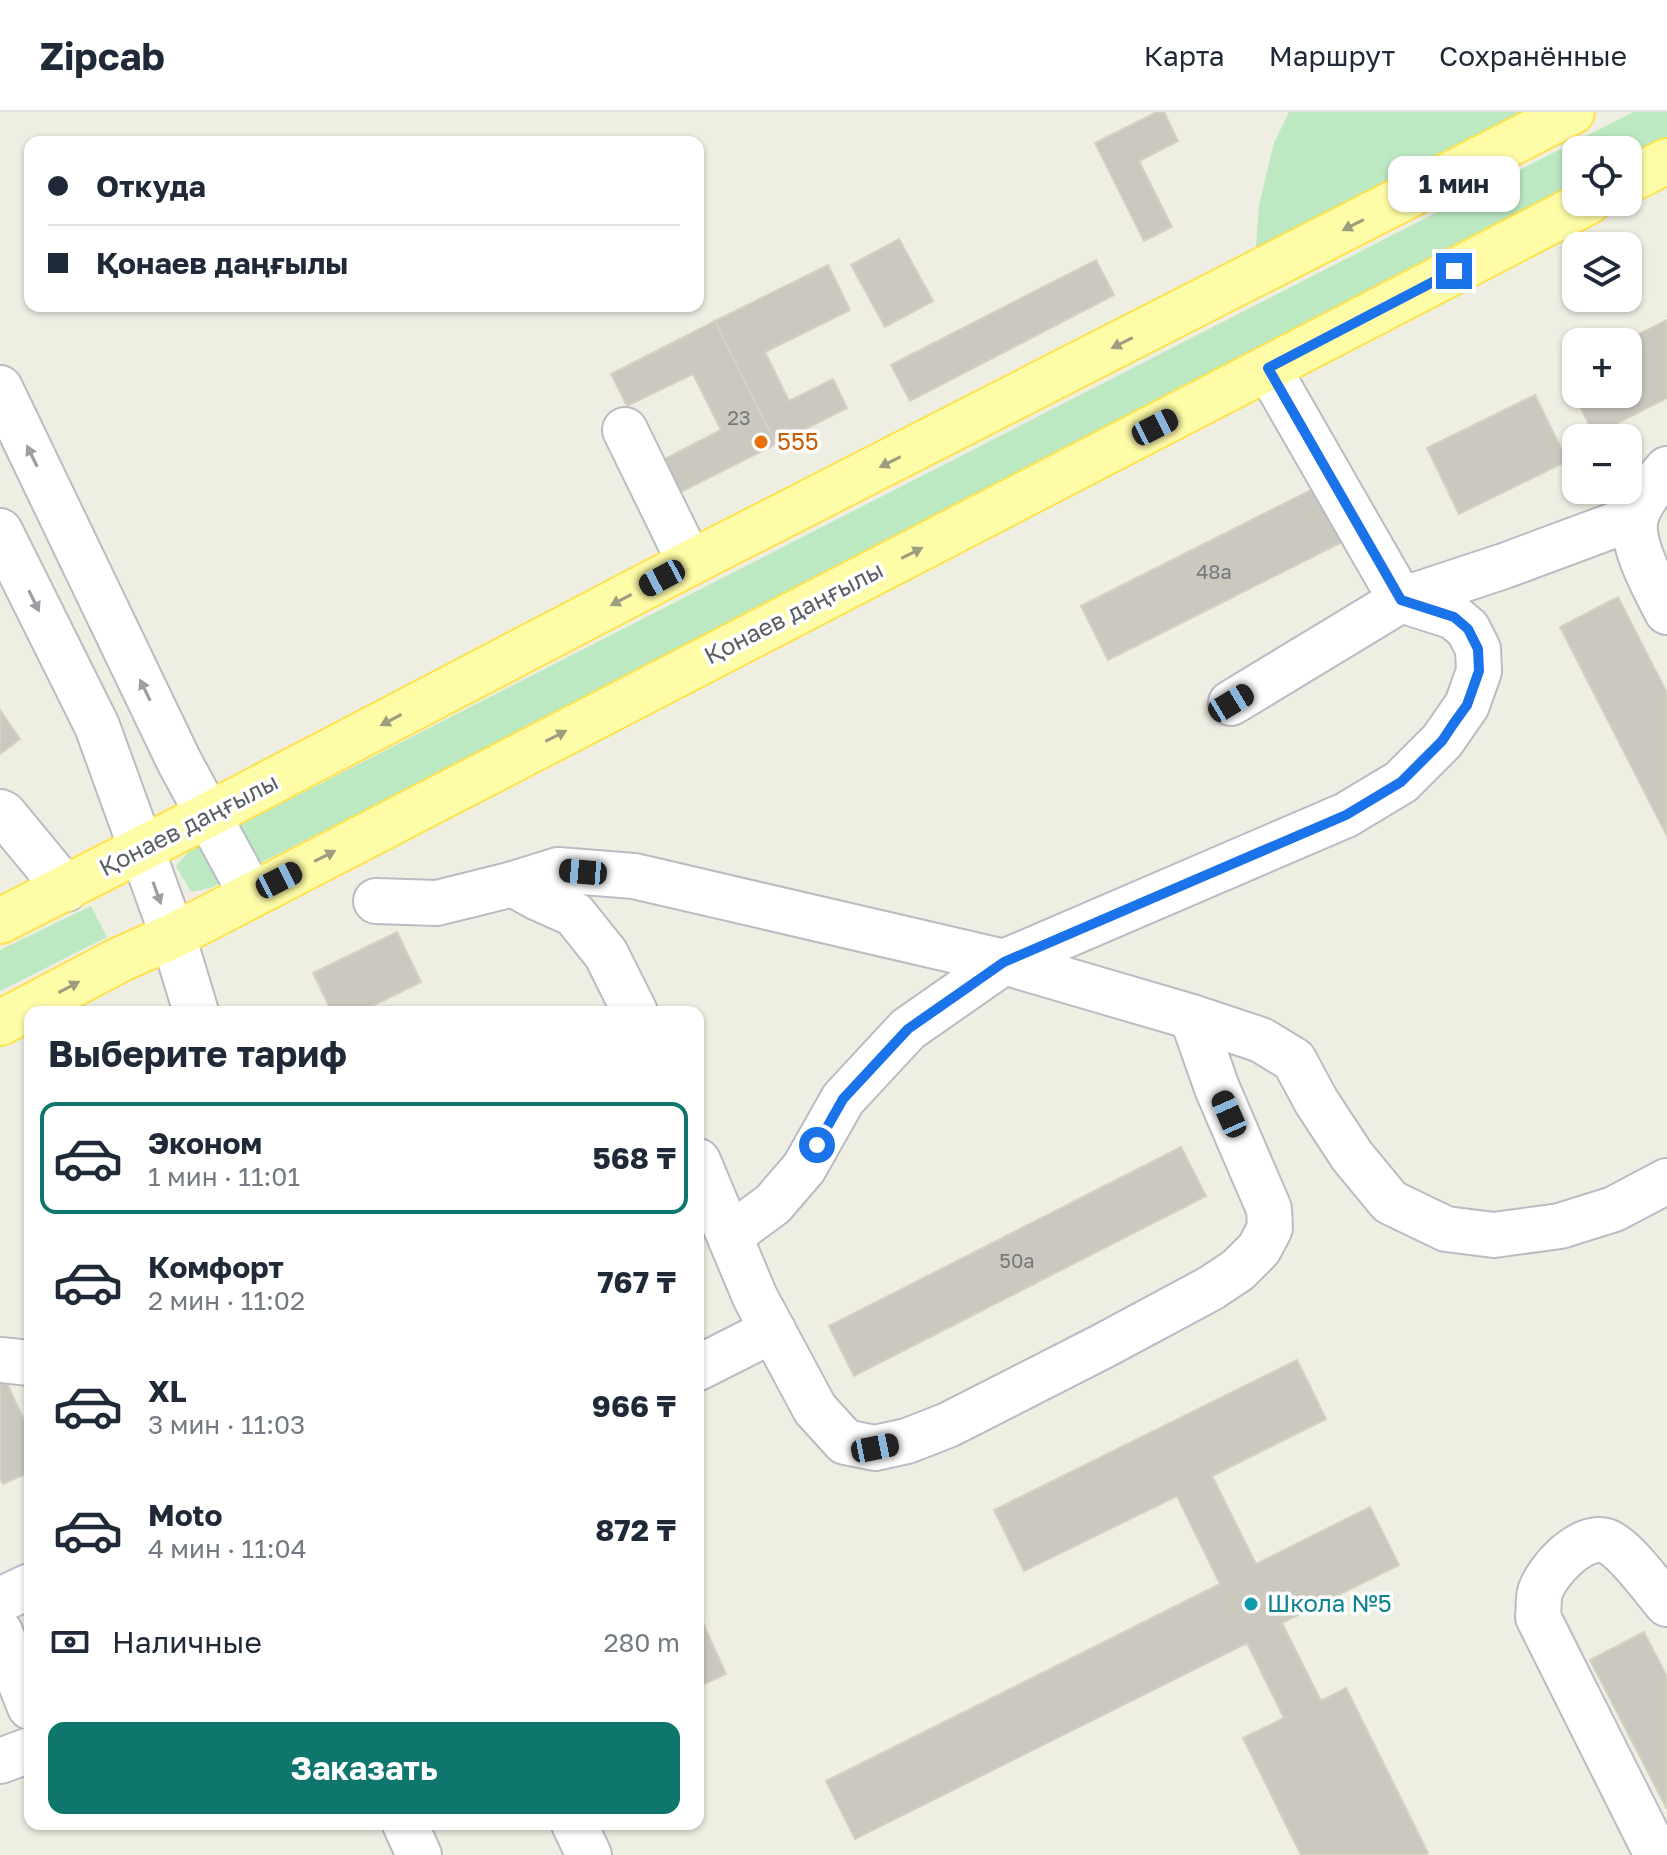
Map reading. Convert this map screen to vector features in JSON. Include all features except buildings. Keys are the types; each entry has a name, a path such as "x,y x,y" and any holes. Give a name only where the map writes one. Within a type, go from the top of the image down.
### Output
{"main road":[{"name":"Қонаев даңғылы","path":"0,921 690,563 1572,112"},
{"path":"1642,174 1667,161"},
{"name":"Қонаев даңғылы","path":"32,1006 119,960 173,936 1562,215"},
{"name":"Қонаев даңғылы","path":"0,1023 24,1010"}],"street":[{"path":"730,1236 773,1204 804,1168 843,1099 908,1029 1004,962 1346,815 1401,782 1442,741 1467,705 1479,671 1478,649 1468,629 1454,617 1401,600 1268,368"},
{"path":"0,388 179,761 251,894"},
{"path":"625,430 690,563"},
{"path":"1667,469 1655,483 1636,517 1636,544 1667,612"},
{"path":"1231,703 1401,600 1636,517"},
{"path":"0,531 97,726 173,936 194,1006"},
{"path":"1,811 66,889"},
{"path":"376,901 437,903 558,870 634,876 1004,962 1192,1017 1261,1040 1294,1060 1352,1156 1390,1202 1446,1229 1494,1235 1560,1226 1614,1209 1667,1181"},
{"path":"513,884 574,914 606,954 632,1006"},
{"path":"704,1175 755,1297 815,1409 845,1442 875,1448 907,1441 948,1425 1211,1288 1238,1270 1259,1249 1270,1228 1269,1209 1217,1088 1192,1017"},
{"path":"704,1365 773,1330"},
{"path":"0,1360 24,1362"},
{"path":"1657,1855 1538,1617 1540,1593 1552,1571 1570,1551 1592,1542 1604,1541 1620,1549 1667,1604"},
{"path":"0,1600 24,1589"},
{"path":"0,1632 24,1692"},
{"path":"0,1761 24,1752"},
{"path":"408,1830 419,1855"},
{"path":"577,1830 589,1855"}],"green space":[{"path":"1289,112 1572,112 1254,276 1259,205 1274,143"},
{"path":"1633,112 1667,112 1667,158 1642,170 1642,136 1586,136"},
{"path":"1562,148 1562,211 210,888 191,892 176,866 189,851"},
{"path":"91,906 107,937 0,991 0,950"}],"place":[{"name":"555","path":"761,442"},
{"name":"Школа №5","path":"1251,1604"}],"route":[{"path":"817,1145 843,1099 908,1029 1004,962 1346,815 1401,782 1442,741 1467,705 1479,671 1478,649 1468,629 1454,617 1401,600 1268,368 1454,271"}]}
